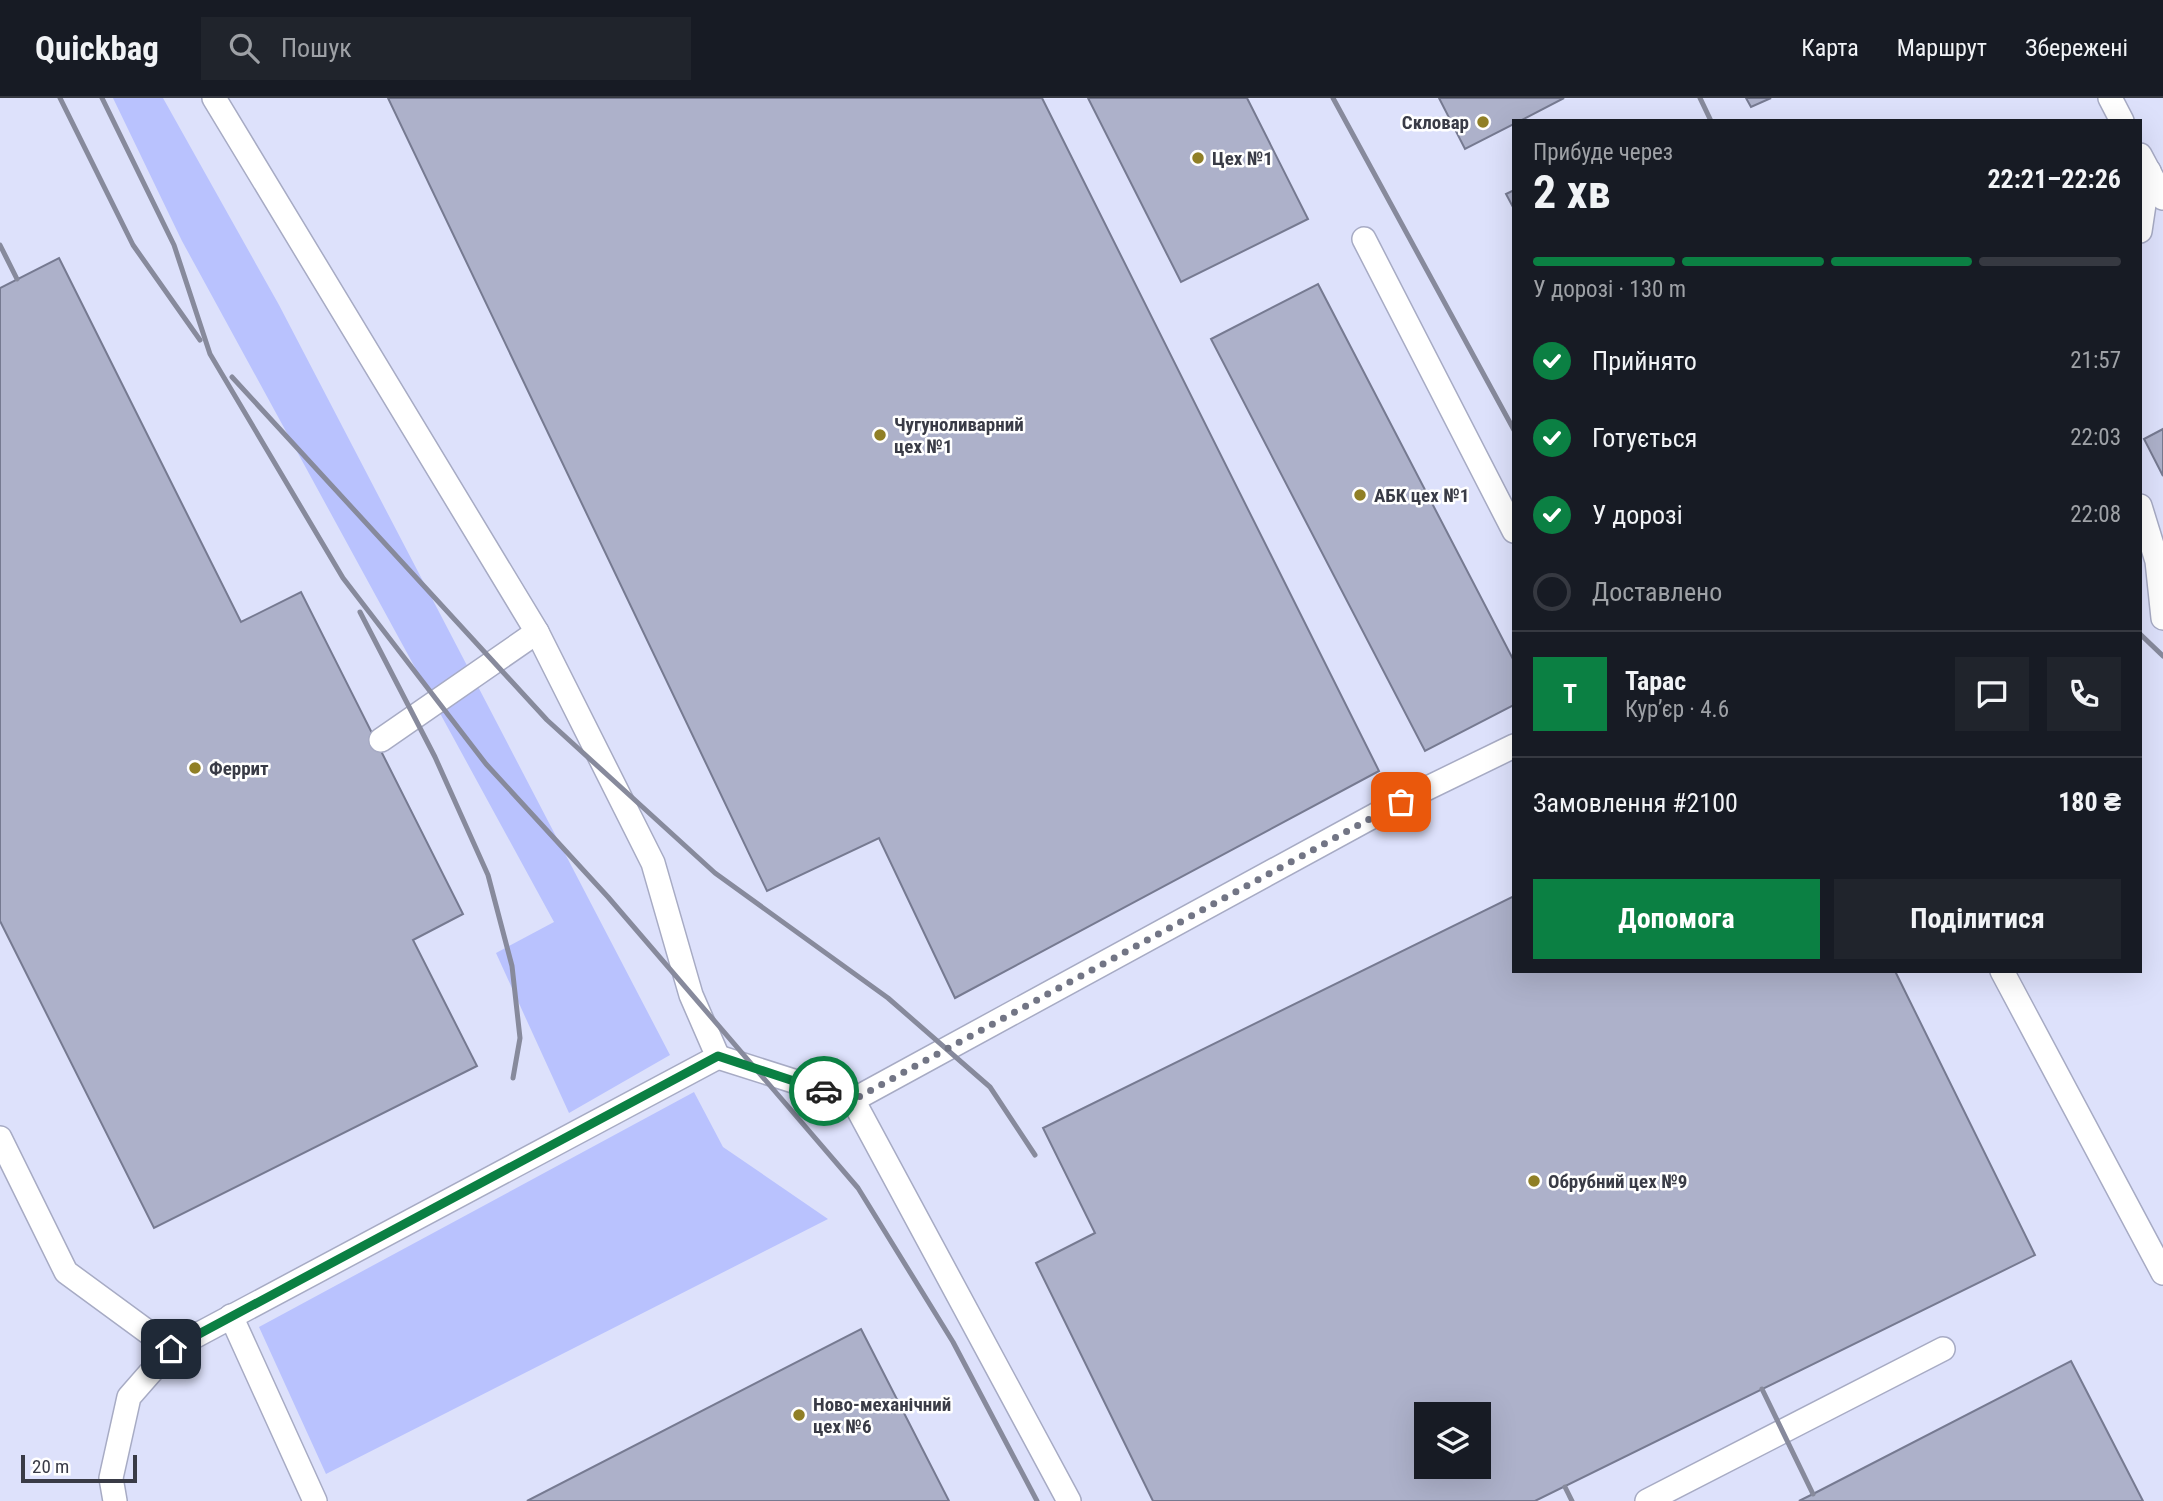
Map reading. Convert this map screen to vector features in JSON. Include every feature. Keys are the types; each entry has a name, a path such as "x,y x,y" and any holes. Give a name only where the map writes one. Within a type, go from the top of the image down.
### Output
{"lane":[{"path":"214,98 537,632 653,863 691,995 718,1056"},
{"path":"2110,98 2121,119"},
{"path":"2145,163 2163,198"},
{"path":"2142,203 2145,163"},
{"path":"1364,239 1512,527"},
{"path":"2142,512 2157,561 2163,618"},
{"path":"381,740 537,632"},
{"path":"853,1100 1401,802 1512,747"},
{"path":"2003,973 2163,1273"},
{"path":"115,1501 111,1478 129,1397 171,1349 718,1056 853,1100 1069,1501"},
{"path":"0,1138 66,1272 171,1349"},
{"path":"231,1316 315,1501"},
{"path":"1647,1501 1943,1349"}],"shaded area":[{"path":"113,98 163,98 279,305 670,1055 569,1113 496,953 554,922 182,241"},
{"path":"694,1092 723,1147 828,1219 326,1474 259,1327"}],"building":[{"name":"Чугуноливарний цех №1","path":"388,98 1042,98 1379,771 955,998 879,838 767,891"},
{"name":"Цех №1","path":"1088,98 1247,98 1308,219 1181,282"},
{"name":"Скловар","path":"1439,98 1564,98 1524,119 1512,119 1512,125 1465,149"},
{"path":"1746,98 1771,98 1751,107"},
{"path":"1512,191 1512,205 1506,194"},
{"name":"Феррит","path":"59,258 241,622 301,592 463,914 413,940 477,1066 154,1228 0,921 0,288"},
{"name":"АБК цех №1","path":"1318,284 1512,657 1512,706 1425,751 1211,339"},
{"path":"2163,429 2163,476 2144,439"},
{"name":"Обрубний цех №9","path":"1512,897 1512,973 1896,973 2035,1255 1535,1501 1153,1501 1036,1263 1095,1233 1043,1128"},
{"name":"Ново-механічний цех №6","path":"861,1329 949,1501 527,1501"},
{"path":"2071,1361 2143,1501 1799,1501 1813,1494"}],"railway":[{"path":"60,98 133,245 200,340"},
{"path":"102,98 174,245 210,354 343,578 486,764 608,897 858,1188 953,1342 1037,1501"},
{"path":"1333,98 1512,426"},
{"path":"1700,98 1710,119"},
{"path":"0,245 17,279"},
{"path":"232,377 547,720 715,873 888,998 990,1087 1035,1155"},
{"path":"360,612 435,757 488,875 512,966 520,1038 513,1078"},
{"path":"2142,636 2163,656"},
{"path":"1762,1389 1813,1494"},
{"path":"1565,1487 1572,1501"}],"way so far":[{"path":"824,1091 853,1100 1401,802"}],"place":[{"name":"Скловар","path":"1483,122"},
{"name":"Цех №1","path":"1198,158"},
{"name":"Чугуноливарний цех №1","path":"880,435"},
{"name":"АБК цех №1","path":"1360,495"},
{"name":"Феррит","path":"195,768"},
{"name":"Обрубний цех №9","path":"1534,1181"},
{"name":"Ново-механічний цех №6","path":"799,1415"}],"route":[{"path":"171,1349 718,1056 824,1091"}]}
